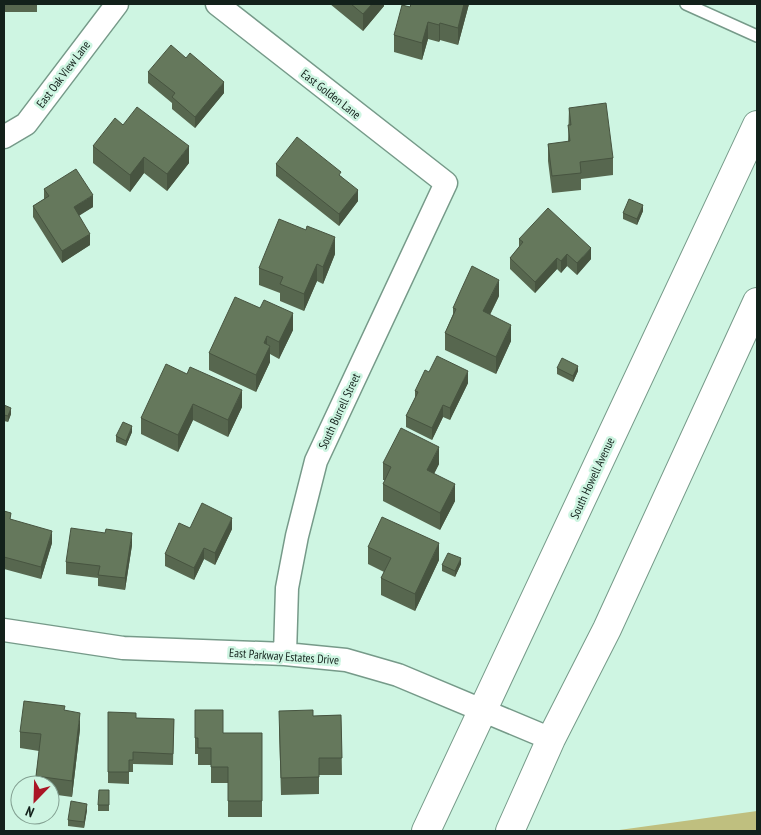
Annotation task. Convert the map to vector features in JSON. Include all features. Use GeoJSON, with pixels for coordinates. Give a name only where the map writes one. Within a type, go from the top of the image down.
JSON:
{"type":"FeatureCollection","features":[{"type":"Feature","properties":{"kind":"main road","name":"South Howell Avenue"},"geometry":{"type":"LineString","coordinates":[[426,831],[757,125]]}},
{"type":"Feature","properties":{"kind":"main road"},"geometry":{"type":"LineString","coordinates":[[510,831],[551,739],[607,629],[751,314],[757,285]]}},
{"type":"Feature","properties":{"kind":"street","name":"East Oak View Lane"},"geometry":{"type":"LineString","coordinates":[[4,137],[26,124],[116,4]]}},
{"type":"Feature","properties":{"kind":"street","name":"East Golden Lane"},"geometry":{"type":"LineString","coordinates":[[217,4],[446,183]]}},
{"type":"Feature","properties":{"kind":"street","name":"South Burrell Street"},"geometry":{"type":"LineString","coordinates":[[285,654],[287,588],[297,536],[316,461],[446,183]]}},
{"type":"Feature","properties":{"kind":"street","name":"East Parkway Estates Drive"},"geometry":{"type":"LineString","coordinates":[[4,630],[123,648],[285,654],[346,660],[398,675],[551,739]]}},
{"type":"Feature","properties":{"kind":"lane"},"geometry":{"type":"LineString","coordinates":[[686,4],[757,36]]}},
{"type":"Feature","properties":{"kind":"shaded area"},"geometry":{"type":"Polygon","coordinates":[[[757,811],[757,831],[612,831],[757,811]]]}},
{"type":"Feature","properties":{"kind":"building"},"geometry":{"type":"Polygon","coordinates":[[[351,4],[372,4],[363,14],[351,4]]]}},
{"type":"Feature","properties":{"kind":"building"},"geometry":{"type":"Polygon","coordinates":[[[411,4],[464,4],[458,28],[428,22],[422,43],[394,35],[402,5],[410,7],[411,4]]]}},
{"type":"Feature","properties":{"kind":"building"},"geometry":{"type":"Polygon","coordinates":[[[171,45],[186,58],[190,53],[224,82],[195,117],[172,97],[175,93],[148,72],[171,45]]]}},
{"type":"Feature","properties":{"kind":"building"},"geometry":{"type":"Polygon","coordinates":[[[606,103],[613,158],[580,162],[581,173],[552,176],[548,144],[570,141],[568,125],[571,125],[569,108],[606,103]]]}},
{"type":"Feature","properties":{"kind":"building"},"geometry":{"type":"Polygon","coordinates":[[[137,107],[189,146],[167,174],[144,157],[130,175],[93,146],[115,118],[123,125],[137,107]]]}},
{"type":"Feature","properties":{"kind":"building"},"geometry":{"type":"Polygon","coordinates":[[[297,137],[341,172],[339,175],[358,190],[339,214],[276,164],[297,137]]]}},
{"type":"Feature","properties":{"kind":"building"},"geometry":{"type":"Polygon","coordinates":[[[76,169],[93,195],[74,207],[90,234],[62,251],[33,206],[49,196],[44,189],[76,169]]]}},
{"type":"Feature","properties":{"kind":"building"},"geometry":{"type":"Polygon","coordinates":[[[629,199],[643,205],[637,219],[623,213],[629,199]]]}},
{"type":"Feature","properties":{"kind":"building"},"geometry":{"type":"Polygon","coordinates":[[[548,208],[591,248],[577,263],[567,254],[561,261],[557,258],[535,282],[510,258],[523,242],[519,239],[548,208]]]}},
{"type":"Feature","properties":{"kind":"building"},"geometry":{"type":"Polygon","coordinates":[[[279,219],[306,230],[307,226],[335,237],[323,267],[317,264],[304,294],[280,284],[283,277],[259,268],[279,219]]]}},
{"type":"Feature","properties":{"kind":"building"},"geometry":{"type":"Polygon","coordinates":[[[472,266],[499,280],[483,311],[511,325],[496,357],[445,333],[456,309],[453,308],[472,266]]]}},
{"type":"Feature","properties":{"kind":"building"},"geometry":{"type":"Polygon","coordinates":[[[235,297],[260,308],[264,300],[293,313],[279,342],[267,336],[264,343],[270,346],[256,375],[209,353],[235,297]]]}},
{"type":"Feature","properties":{"kind":"building"},"geometry":{"type":"Polygon","coordinates":[[[437,356],[468,371],[450,408],[443,405],[432,428],[406,416],[418,392],[415,391],[425,370],[429,372],[437,356]]]}},
{"type":"Feature","properties":{"kind":"building"},"geometry":{"type":"Polygon","coordinates":[[[562,358],[578,366],[573,376],[557,368],[562,358]]]}},
{"type":"Feature","properties":{"kind":"building"},"geometry":{"type":"Polygon","coordinates":[[[166,364],[187,374],[190,367],[242,390],[228,420],[193,404],[178,435],[141,418],[166,364]]]}},
{"type":"Feature","properties":{"kind":"building"},"geometry":{"type":"Polygon","coordinates":[[[4,405],[11,408],[8,416],[4,415],[4,405]]]}},
{"type":"Feature","properties":{"kind":"building"},"geometry":{"type":"Polygon","coordinates":[[[123,422],[132,426],[126,441],[116,436],[123,422]]]}},
{"type":"Feature","properties":{"kind":"building"},"geometry":{"type":"Polygon","coordinates":[[[401,428],[439,447],[427,470],[455,484],[440,513],[383,484],[391,467],[383,463],[401,428]]]}},
{"type":"Feature","properties":{"kind":"building"},"geometry":{"type":"Polygon","coordinates":[[[202,503],[232,518],[215,553],[204,548],[194,568],[165,554],[179,523],[190,528],[202,503]]]}},
{"type":"Feature","properties":{"kind":"building"},"geometry":{"type":"Polygon","coordinates":[[[4,511],[11,513],[10,519],[52,531],[41,567],[4,557],[4,511]]]}},
{"type":"Feature","properties":{"kind":"building"},"geometry":{"type":"Polygon","coordinates":[[[382,517],[439,543],[415,594],[381,578],[391,558],[368,547],[382,517]]]}},
{"type":"Feature","properties":{"kind":"building"},"geometry":{"type":"Polygon","coordinates":[[[71,528],[105,533],[106,529],[132,533],[125,578],[98,575],[100,566],[66,562],[71,528]]]}},
{"type":"Feature","properties":{"kind":"building"},"geometry":{"type":"Polygon","coordinates":[[[448,553],[461,558],[455,571],[442,565],[448,553]]]}},
{"type":"Feature","properties":{"kind":"building"},"geometry":{"type":"Polygon","coordinates":[[[24,701],[65,706],[64,710],[80,713],[72,781],[60,779],[60,775],[36,775],[41,734],[20,732],[24,701]]]}},
{"type":"Feature","properties":{"kind":"building"},"geometry":{"type":"Polygon","coordinates":[[[195,710],[223,710],[223,733],[262,733],[262,801],[228,801],[228,767],[211,767],[211,748],[198,748],[198,738],[195,738],[195,710]]]}},
{"type":"Feature","properties":{"kind":"building"},"geometry":{"type":"Polygon","coordinates":[[[313,710],[313,716],[341,715],[342,758],[319,758],[319,777],[281,778],[279,711],[313,710]]]}},
{"type":"Feature","properties":{"kind":"building"},"geometry":{"type":"Polygon","coordinates":[[[108,712],[136,713],[136,718],[174,719],[173,754],[133,752],[133,760],[129,760],[129,772],[108,772],[108,712]]]}},
{"type":"Feature","properties":{"kind":"building"},"geometry":{"type":"Polygon","coordinates":[[[99,790],[109,790],[109,805],[98,805],[99,790]]]}},
{"type":"Feature","properties":{"kind":"building"},"geometry":{"type":"Polygon","coordinates":[[[71,801],[87,804],[84,822],[68,820],[71,801]]]}}]}
